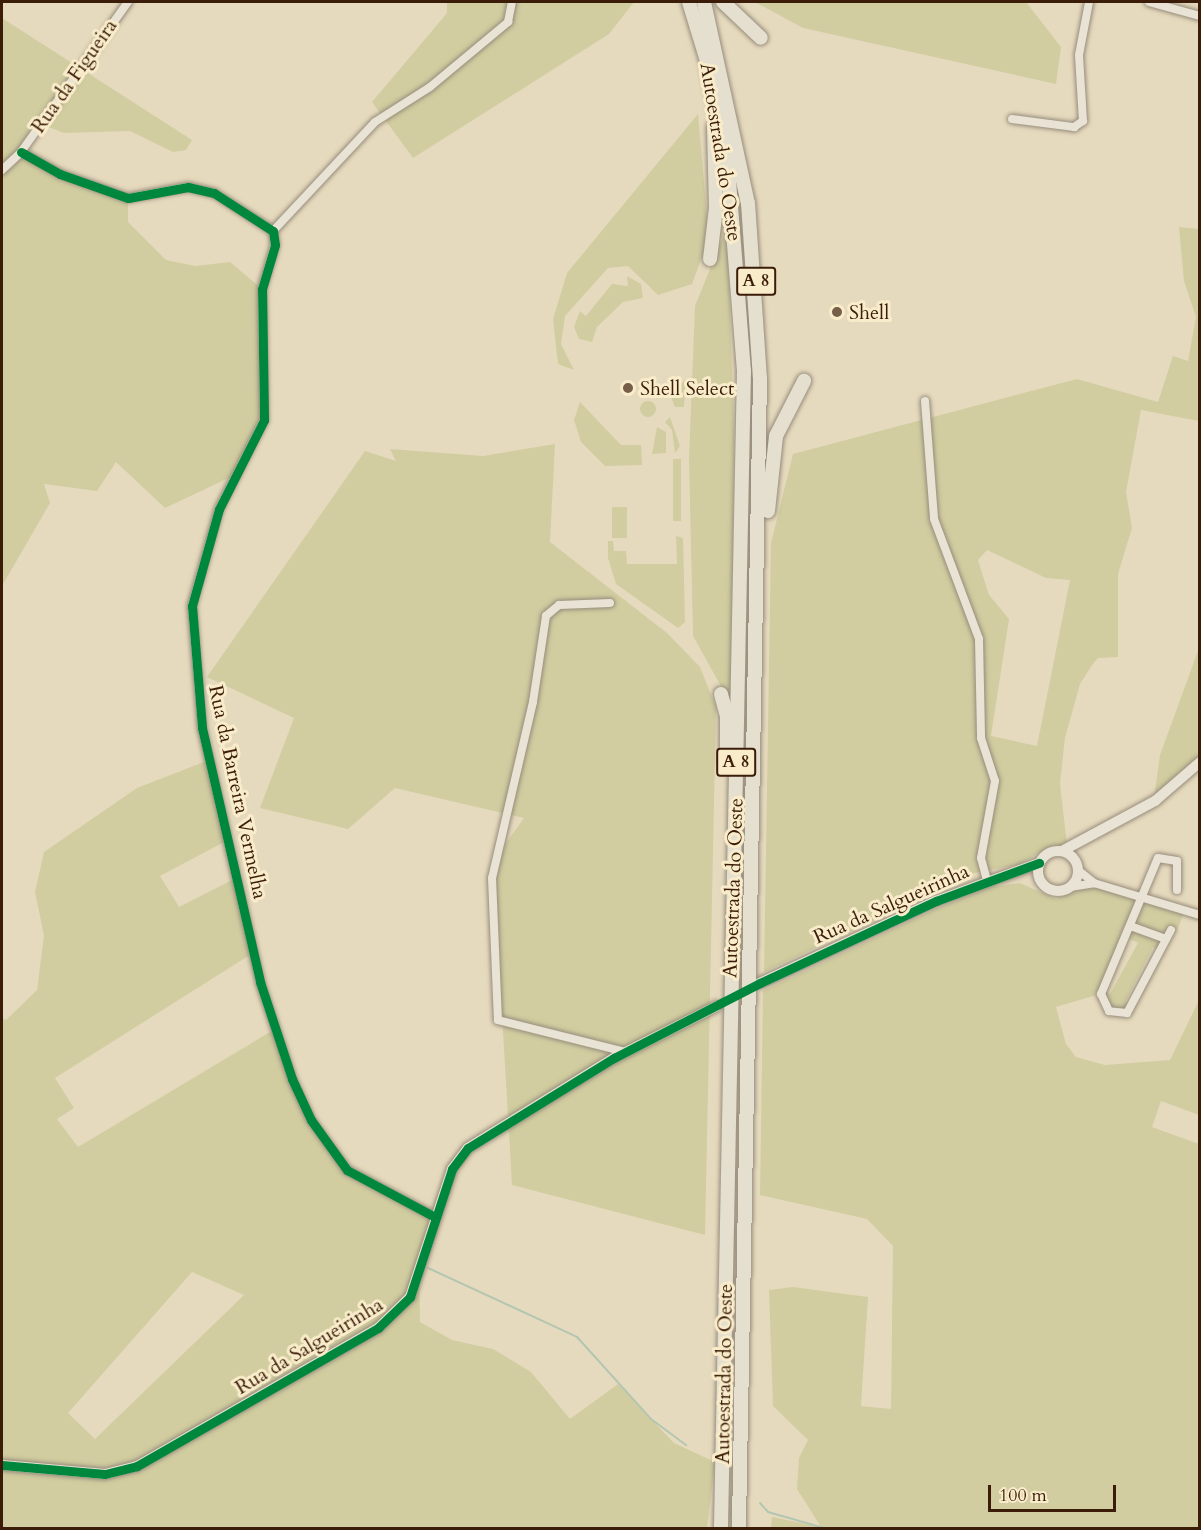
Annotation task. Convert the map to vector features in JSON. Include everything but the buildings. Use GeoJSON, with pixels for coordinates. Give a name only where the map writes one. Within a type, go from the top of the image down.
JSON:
{"type":"FeatureCollection","features":[{"type":"Feature","properties":{"kind":"highway","name":"Autoestrada do Oeste"},"geometry":{"type":"LineString","coordinates":[[689,2],[712,86],[740,271],[744,370],[721,1528]]}},
{"type":"Feature","properties":{"kind":"highway","name":"Autoestrada do Oeste"},"geometry":{"type":"LineString","coordinates":[[704,2],[736,130],[752,236],[760,390],[738,1528]]}},
{"type":"Feature","properties":{"kind":"highway"},"geometry":{"type":"LineString","coordinates":[[723,2],[761,38]]}},
{"type":"Feature","properties":{"kind":"highway"},"geometry":{"type":"LineString","coordinates":[[710,259],[716,208],[712,86]]}},
{"type":"Feature","properties":{"kind":"highway"},"geometry":{"type":"LineString","coordinates":[[758,566],[776,436],[804,381]]}},
{"type":"Feature","properties":{"kind":"highway"},"geometry":{"type":"LineString","coordinates":[[721,694],[727,717],[727,843],[734,894]]}},
{"type":"Feature","properties":{"kind":"street","name":"Rua da Figueira"},"geometry":{"type":"LineString","coordinates":[[2,170],[21,152],[128,2]]}},
{"type":"Feature","properties":{"kind":"street"},"geometry":{"type":"LineString","coordinates":[[21,152],[60,174],[128,198],[188,188],[214,193],[273,231],[375,122],[430,87],[508,22],[512,2]]}},
{"type":"Feature","properties":{"kind":"street"},"geometry":{"type":"LineString","coordinates":[[1012,119],[1074,127],[1083,121],[1080,55],[1089,2]]}},
{"type":"Feature","properties":{"kind":"street"},"geometry":{"type":"LineString","coordinates":[[1149,2],[1200,16]]}},
{"type":"Feature","properties":{"kind":"street","name":"Rua da Barreira Vermelha"},"geometry":{"type":"LineString","coordinates":[[273,231],[275,245],[262,289],[264,420],[219,509],[192,606],[202,728],[260,982],[296,1088],[347,1170],[435,1217]]}},
{"type":"Feature","properties":{"kind":"street"},"geometry":{"type":"LineString","coordinates":[[925,401],[934,519],[979,639],[981,738],[995,781],[981,858],[987,881]]}},
{"type":"Feature","properties":{"kind":"street"},"geometry":{"type":"LineString","coordinates":[[610,603],[559,605],[546,616],[532,702],[492,878],[498,1020],[625,1053]]}},
{"type":"Feature","properties":{"kind":"street"},"geometry":{"type":"LineString","coordinates":[[1094,882],[1053,891],[1039,880],[1039,863],[1048,853],[1062,851],[1080,843],[1155,801],[1200,762]]}},
{"type":"Feature","properties":{"kind":"street"},"geometry":{"type":"LineString","coordinates":[[1070,887],[1077,866],[1080,843]]}},
{"type":"Feature","properties":{"kind":"street"},"geometry":{"type":"LineString","coordinates":[[1062,851],[1094,882],[1200,915]]}},
{"type":"Feature","properties":{"kind":"street"},"geometry":{"type":"LineString","coordinates":[[1171,930],[1137,1000],[1119,1015],[1109,1011],[1101,994],[1133,927],[1158,858],[1177,861],[1177,890]]}},
{"type":"Feature","properties":{"kind":"street","name":"Rua da Salgueirinha"},"geometry":{"type":"LineString","coordinates":[[760,984],[987,881],[1015,875],[1039,863]]}},
{"type":"Feature","properties":{"kind":"street","name":"Rua da Salgueirinha"},"geometry":{"type":"LineString","coordinates":[[1015,875],[1039,880]]}},
{"type":"Feature","properties":{"kind":"street"},"geometry":{"type":"LineString","coordinates":[[1133,927],[1166,939]]}},
{"type":"Feature","properties":{"kind":"street","name":"Rua da Salgueirinha"},"geometry":{"type":"LineString","coordinates":[[2,1465],[105,1474],[137,1466],[189,1438],[397,1315],[410,1297],[452,1169],[468,1148],[625,1053],[717,1006]]}},
{"type":"Feature","properties":{"kind":"shaded area"},"geometry":{"type":"Polygon","coordinates":[[[447,2],[634,2],[609,34],[413,158],[372,102],[447,13],[447,2]]]}},
{"type":"Feature","properties":{"kind":"shaded area"},"geometry":{"type":"Polygon","coordinates":[[[755,2],[1026,2],[1061,47],[1056,84],[803,28],[755,2]]]}},
{"type":"Feature","properties":{"kind":"shaded area"},"geometry":{"type":"Polygon","coordinates":[[[2,18],[192,140],[186,150],[173,152],[130,131],[64,133],[41,124],[21,152],[60,174],[128,198],[128,222],[166,260],[195,266],[230,262],[262,289],[264,420],[235,475],[165,508],[116,462],[97,491],[44,484],[50,503],[2,586],[2,18]]]}},
{"type":"Feature","properties":{"kind":"shaded area"},"geometry":{"type":"Polygon","coordinates":[[[698,114],[709,238],[692,284],[658,295],[628,266],[608,268],[565,316],[561,344],[574,370],[558,364],[553,319],[567,273],[698,114]]]}},
{"type":"Feature","properties":{"kind":"shaded area"},"geometry":{"type":"Polygon","coordinates":[[[727,227],[734,431],[732,706],[693,636],[689,458],[695,306],[727,227]]]}},
{"type":"Feature","properties":{"kind":"shaded area"},"geometry":{"type":"Polygon","coordinates":[[[1179,227],[1199,229],[1199,421],[1141,410],[1126,492],[1132,528],[1118,574],[1118,657],[1098,658],[1092,665],[1080,684],[1065,738],[1060,784],[1067,845],[1045,849],[1018,865],[974,873],[764,972],[771,543],[793,454],[1077,379],[1158,402],[1173,356],[1188,361],[1196,317],[1184,281],[1179,227]],[[987,550],[978,560],[989,595],[1009,619],[991,736],[1037,746],[1070,580],[1046,578],[987,550]]]}},
{"type":"Feature","properties":{"kind":"shaded area"},"geometry":{"type":"Polygon","coordinates":[[[627,276],[641,284],[643,298],[623,302],[597,327],[592,342],[579,339],[574,327],[580,311],[586,316],[612,284],[628,286],[627,276]]]}},
{"type":"Feature","properties":{"kind":"shaded area"},"geometry":{"type":"Polygon","coordinates":[[[686,379],[684,407],[675,407],[670,395],[686,379]]]}},
{"type":"Feature","properties":{"kind":"shaded area"},"geometry":{"type":"Polygon","coordinates":[[[648,401],[654,403],[656,409],[654,415],[648,417],[642,415],[640,409],[642,403],[648,401]]]}},
{"type":"Feature","properties":{"kind":"shaded area"},"geometry":{"type":"Polygon","coordinates":[[[580,402],[621,445],[641,445],[642,465],[605,466],[581,442],[574,420],[580,402]]]}},
{"type":"Feature","properties":{"kind":"shaded area"},"geometry":{"type":"Polygon","coordinates":[[[670,417],[680,446],[675,453],[672,430],[665,422],[670,417]]]}},
{"type":"Feature","properties":{"kind":"shaded area"},"geometry":{"type":"Polygon","coordinates":[[[657,427],[666,432],[666,453],[652,454],[657,427]]]}},
{"type":"Feature","properties":{"kind":"shaded area"},"geometry":{"type":"Polygon","coordinates":[[[555,444],[550,542],[667,633],[700,667],[716,707],[705,1235],[512,1185],[493,861],[524,818],[395,788],[348,829],[260,808],[294,718],[207,677],[365,451],[396,461],[390,449],[483,456],[555,444]]]}},
{"type":"Feature","properties":{"kind":"shaded area"},"geometry":{"type":"Polygon","coordinates":[[[673,459],[681,459],[681,521],[673,521],[673,459]]]}},
{"type":"Feature","properties":{"kind":"shaded area"},"geometry":{"type":"Polygon","coordinates":[[[612,507],[627,507],[627,538],[612,538],[612,507]]]}},
{"type":"Feature","properties":{"kind":"shaded area"},"geometry":{"type":"Polygon","coordinates":[[[676,536],[683,538],[685,622],[678,628],[616,584],[608,558],[608,541],[613,541],[614,551],[626,551],[627,564],[677,564],[676,536]]]}},
{"type":"Feature","properties":{"kind":"shaded area"},"geometry":{"type":"Polygon","coordinates":[[[1199,648],[1199,757],[1154,799],[1160,755],[1199,648]]]}},
{"type":"Feature","properties":{"kind":"shaded area"},"geometry":{"type":"Polygon","coordinates":[[[209,760],[228,840],[160,876],[179,907],[236,878],[253,953],[55,1078],[74,1108],[57,1119],[78,1147],[275,1029],[311,1119],[347,1170],[435,1217],[419,1270],[420,1322],[452,1340],[493,1349],[531,1372],[570,1419],[618,1384],[674,1443],[715,1462],[707,1528],[2,1528],[2,1018],[6,1020],[37,990],[44,936],[35,892],[44,852],[137,788],[209,760]],[[192,1272],[68,1413],[95,1439],[244,1295],[192,1272]]]}},
{"type":"Feature","properties":{"kind":"shaded area"},"geometry":{"type":"Polygon","coordinates":[[[1020,883],[1056,899],[1094,883],[1185,910],[1176,933],[1171,930],[1161,951],[1153,947],[1125,1002],[1133,1006],[1127,1013],[1109,1011],[1100,994],[1056,1007],[1066,1044],[1076,1057],[1105,1065],[1170,1060],[1199,1000],[1199,1115],[1161,1101],[1152,1127],[1199,1144],[1199,1528],[771,1528],[772,1517],[821,1527],[797,1489],[799,1458],[808,1440],[773,1406],[769,1290],[793,1287],[868,1297],[861,1406],[891,1409],[893,1246],[867,1219],[760,1195],[763,991],[934,910],[990,887],[1020,883]],[[1128,938],[1103,990],[1110,994],[1138,943],[1128,938]]]}},
{"type":"Feature","properties":{"kind":"waterway"},"geometry":{"type":"LineString","coordinates":[[428,1268],[577,1337],[651,1419],[686,1445]]}},
{"type":"Feature","properties":{"kind":"waterway"},"geometry":{"type":"LineString","coordinates":[[760,1503],[768,1512],[824,1528]]}},
{"type":"Feature","properties":{"kind":"tunnel"},"geometry":{"type":"LineString","coordinates":[[717,1006],[754,987]]}},
{"type":"Feature","properties":{"kind":"cycle path"},"geometry":{"type":"LineString","coordinates":[[21,152],[60,174],[128,198],[188,187],[214,193],[273,231],[275,245],[262,289],[264,420],[219,509],[192,606],[202,728],[260,982],[292,1079],[311,1120],[347,1170],[435,1217]]}},
{"type":"Feature","properties":{"kind":"cycle path"},"geometry":{"type":"LineString","coordinates":[[2,1465],[105,1474],[137,1466],[378,1328],[410,1297],[452,1169],[468,1148],[614,1058],[760,983],[936,901],[1039,863]]}},
{"type":"Feature","properties":{"kind":"place","name":"Shell"},"geometry":{"type":"Point","coordinates":[837,312]}},
{"type":"Feature","properties":{"kind":"place","name":"Shell Select"},"geometry":{"type":"Point","coordinates":[628,388]}}]}
